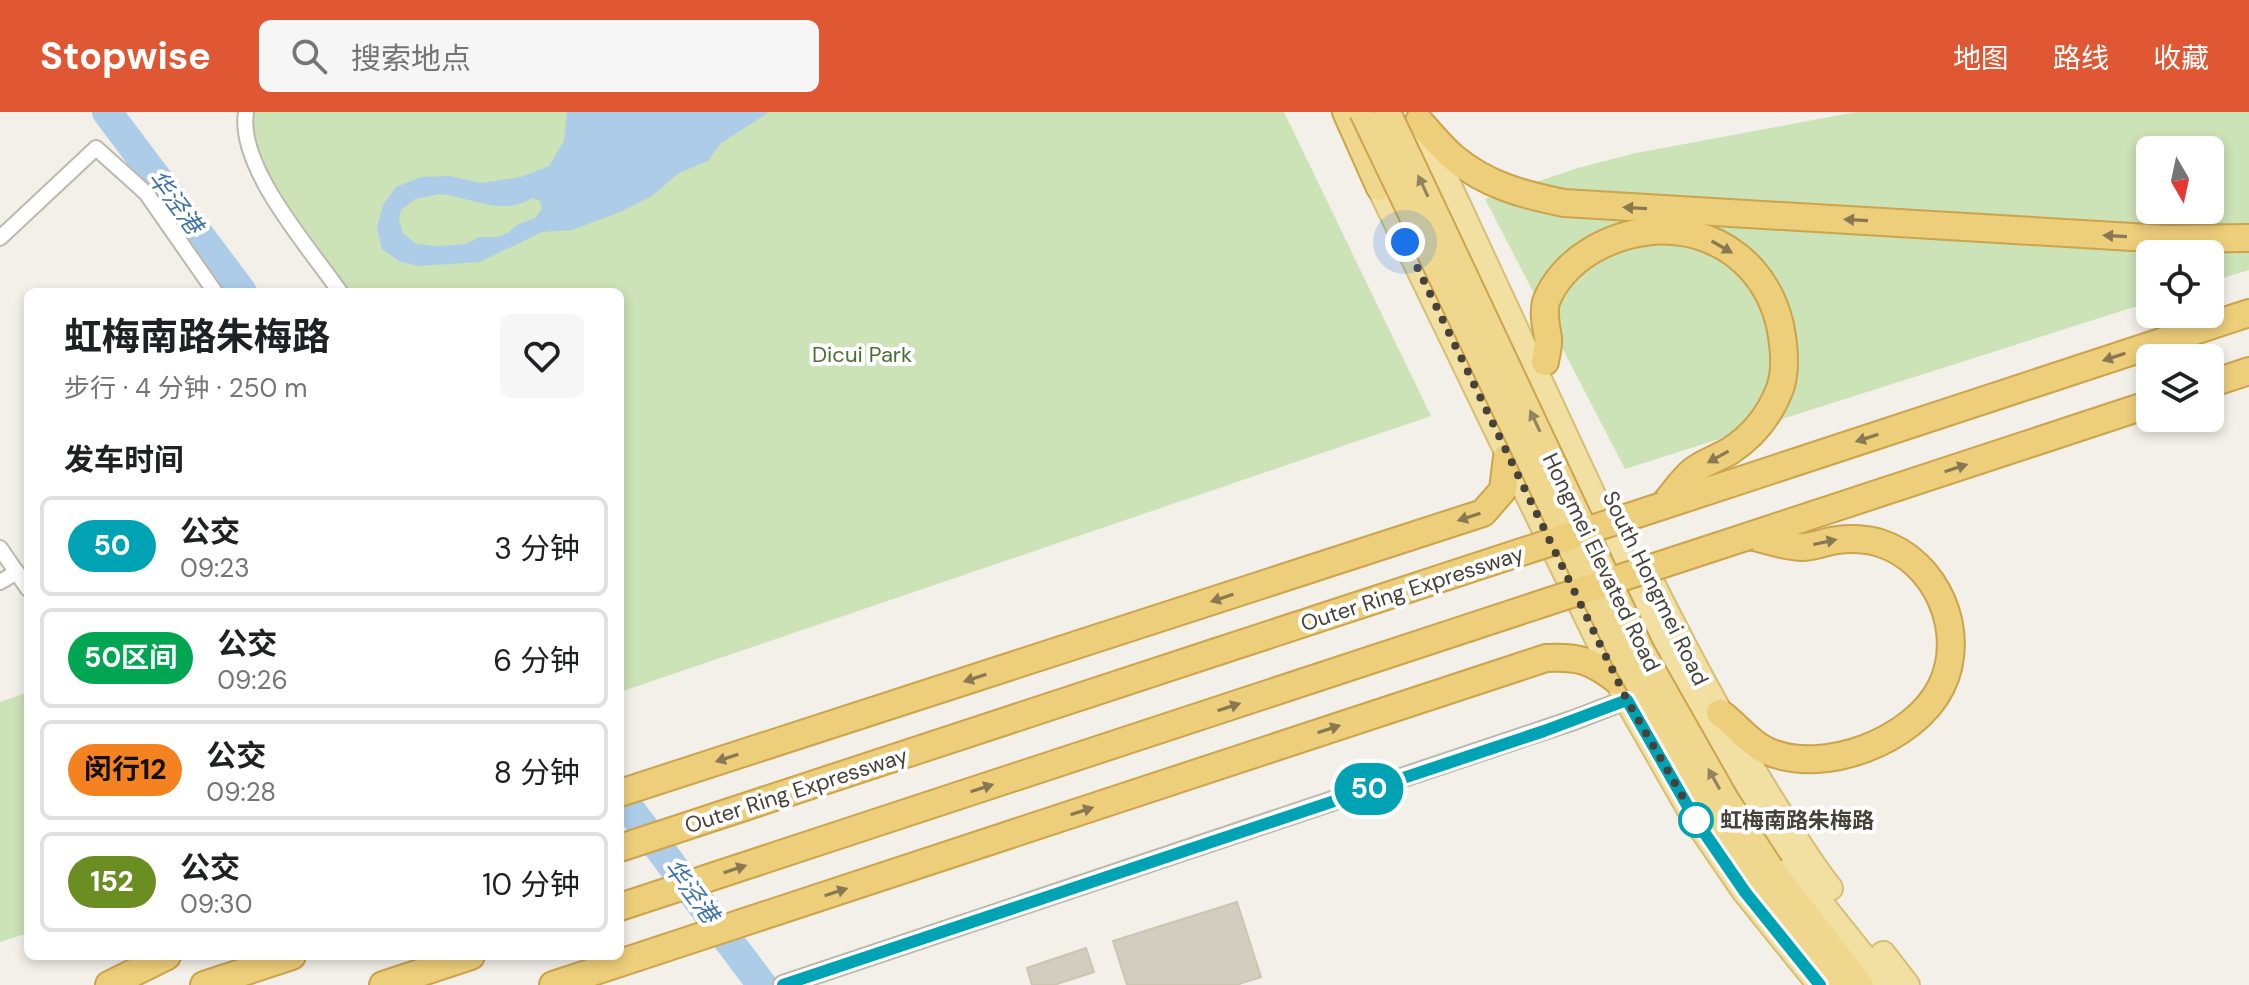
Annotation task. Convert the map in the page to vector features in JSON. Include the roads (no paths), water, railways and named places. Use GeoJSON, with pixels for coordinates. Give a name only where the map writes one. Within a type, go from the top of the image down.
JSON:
{"type":"FeatureCollection","features":[{"type":"Feature","properties":{"kind":"highway"},"geometry":{"type":"LineString","coordinates":[[1344,112],[1379,188]]}},
{"type":"Feature","properties":{"kind":"highway","name":"Hongmei Elevated Road"},"geometry":{"type":"LineString","coordinates":[[1362,112],[1625,661],[1730,842],[1839,985]]}},
{"type":"Feature","properties":{"kind":"highway","name":"Hongmei Elevated Road"},"geometry":{"type":"LineString","coordinates":[[1388,112],[1642,651],[1748,835],[1861,985]]}},
{"type":"Feature","properties":{"kind":"highway"},"geometry":{"type":"LineString","coordinates":[[1416,117],[1454,158],[1484,179],[1519,194],[1564,203],[2166,239],[2249,238]]}},
{"type":"Feature","properties":{"kind":"highway"},"geometry":{"type":"LineString","coordinates":[[1545,362],[1548,341],[1544,324],[1546,302],[1557,282],[1577,259],[1611,239],[1647,229],[1692,233],[1727,248],[1758,276],[1776,310],[1785,347],[1781,388],[1762,423],[1732,450],[1694,470],[1662,506]]}},
{"type":"Feature","properties":{"kind":"highway","name":"Outer Ring Expressway"},"geometry":{"type":"LineString","coordinates":[[624,847],[2249,313]]}},
{"type":"Feature","properties":{"kind":"highway"},"geometry":{"type":"LineString","coordinates":[[624,906],[2136,409]]}},
{"type":"Feature","properties":{"kind":"highway"},"geometry":{"type":"LineString","coordinates":[[624,792],[1483,513],[1503,490],[1507,457]]}},
{"type":"Feature","properties":{"kind":"highway"},"geometry":{"type":"LineString","coordinates":[[1720,713],[1745,736],[1768,751],[1796,758],[1837,757],[1876,746],[1915,720],[1941,687],[1952,652],[1947,616],[1935,586],[1913,560],[1879,542],[1841,539],[1803,547],[1749,536]]}},
{"type":"Feature","properties":{"kind":"highway"},"geometry":{"type":"LineString","coordinates":[[553,985],[1546,658],[1572,657],[1597,665],[1622,691]]}},
{"type":"Feature","properties":{"kind":"highway"},"geometry":{"type":"LineString","coordinates":[[109,985],[159,960]]}},
{"type":"Feature","properties":{"kind":"highway"},"geometry":{"type":"LineString","coordinates":[[204,985],[280,960]]}},
{"type":"Feature","properties":{"kind":"highway"},"geometry":{"type":"LineString","coordinates":[[383,985],[459,960]]}},
{"type":"Feature","properties":{"kind":"main road","name":"South Hongmei Road"},"geometry":{"type":"LineString","coordinates":[[1416,117],[1679,680],[1754,809],[1810,890],[1886,985]]}},
{"type":"Feature","properties":{"kind":"main road","name":"South Hongmei Road"},"geometry":{"type":"LineString","coordinates":[[1442,171],[1456,185],[1471,210],[1692,664],[1821,876],[1907,985]]}},
{"type":"Feature","properties":{"kind":"main road"},"geometry":{"type":"LineString","coordinates":[[1379,188],[1622,691],[1704,831],[1745,892],[1820,985]]}},
{"type":"Feature","properties":{"kind":"street"},"geometry":{"type":"LineString","coordinates":[[246,112],[246,140],[260,178],[337,288]]}},
{"type":"Feature","properties":{"kind":"street"},"geometry":{"type":"LineString","coordinates":[[0,238],[96,148],[146,193],[212,288]]}},
{"type":"Feature","properties":{"kind":"street"},"geometry":{"type":"LineString","coordinates":[[0,548],[24,583]]}},
{"type":"Feature","properties":{"kind":"street"},"geometry":{"type":"LineString","coordinates":[[0,582],[17,572]]}},
{"type":"Feature","properties":{"kind":"street"},"geometry":{"type":"LineString","coordinates":[[790,982],[1544,731],[1622,691],[1679,680]]}},
{"type":"Feature","properties":{"kind":"water"},"geometry":{"type":"Polygon","coordinates":[[[567,112],[769,112],[720,144],[708,161],[679,173],[652,196],[572,230],[542,232],[480,262],[418,266],[399,261],[382,249],[377,228],[383,205],[396,187],[421,177],[449,176],[481,183],[521,177],[549,166],[564,141],[567,112]],[[440,194],[415,199],[401,210],[399,220],[403,233],[416,244],[466,244],[479,237],[508,233],[517,225],[535,218],[542,208],[540,201],[532,198],[510,206],[498,206],[440,194]]]}},
{"type":"Feature","properties":{"kind":"waterway","name":"华泾港"},"geometry":{"type":"LineString","coordinates":[[107,112],[239,288]]}},
{"type":"Feature","properties":{"kind":"waterway","name":"华泾港"},"geometry":{"type":"LineString","coordinates":[[624,801],[762,985]]}},
{"type":"Feature","properties":{"kind":"place","name":"虹梅南路朱梅路"},"geometry":{"type":"Point","coordinates":[1696,820]}},
{"type":"Feature","properties":{"kind":"park label","name":"Dicui Park"},"geometry":{"type":"Point","coordinates":[862,354]}}]}
